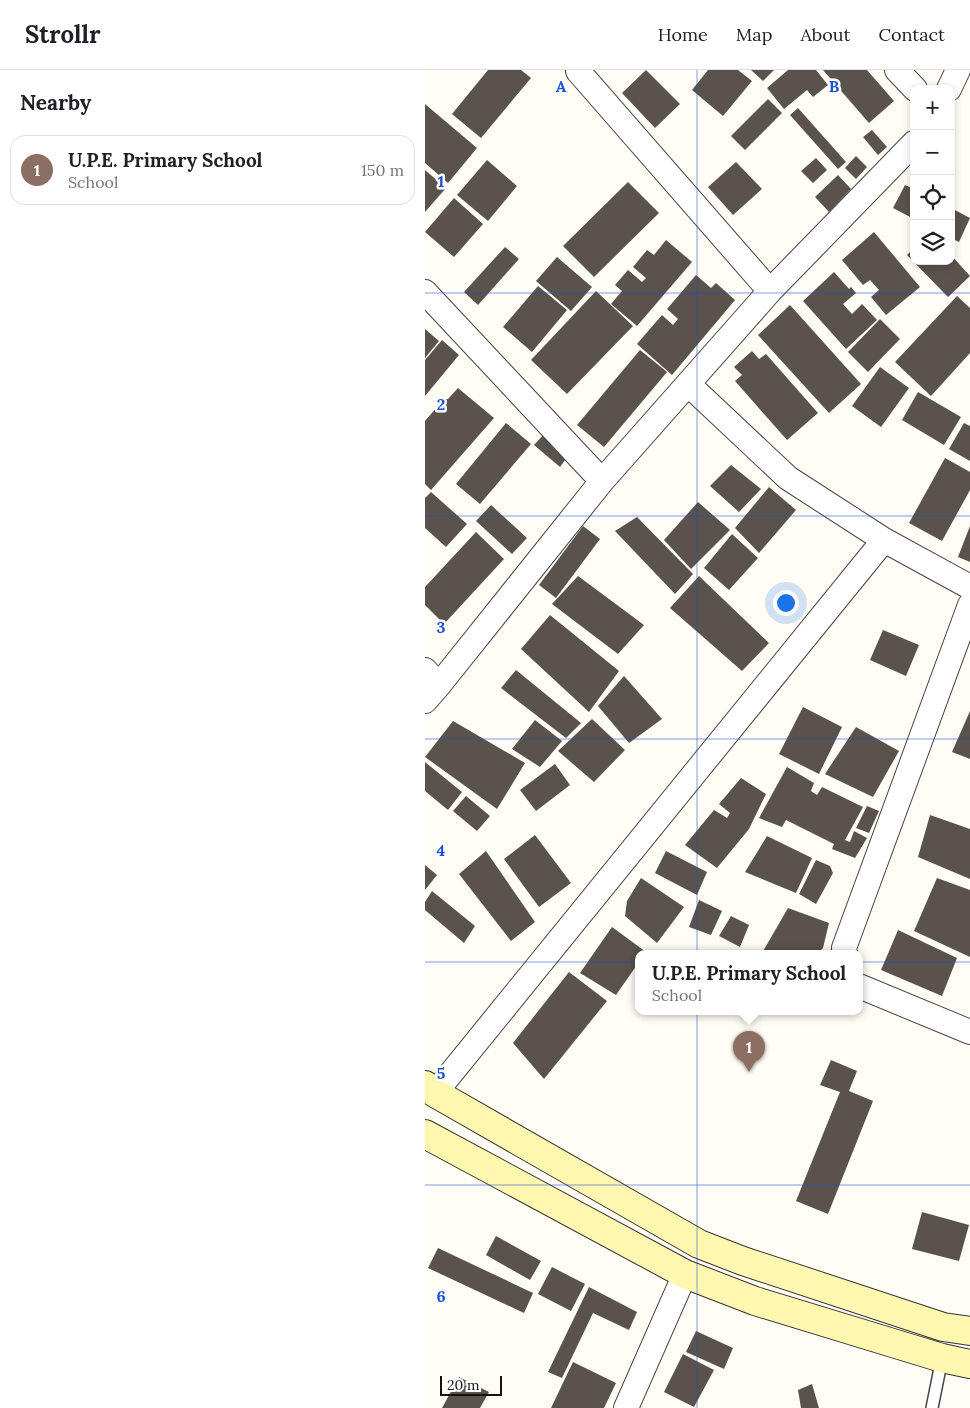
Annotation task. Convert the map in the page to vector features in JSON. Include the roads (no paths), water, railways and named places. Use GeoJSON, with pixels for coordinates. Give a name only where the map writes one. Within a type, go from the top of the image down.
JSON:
{"type":"FeatureCollection","features":[{"type":"Feature","properties":{"kind":"street"},"geometry":{"type":"LineString","coordinates":[[897,70],[911,85]]}},
{"type":"Feature","properties":{"kind":"street"},"geometry":{"type":"LineString","coordinates":[[951,85],[958,70]]}},
{"type":"Feature","properties":{"kind":"street"},"geometry":{"type":"LineString","coordinates":[[578,71],[770,291]]}},
{"type":"Feature","properties":{"kind":"street"},"geometry":{"type":"LineString","coordinates":[[430,685],[602,481],[770,291],[910,147]]}},
{"type":"Feature","properties":{"kind":"street"},"geometry":{"type":"LineString","coordinates":[[425,292],[602,481]]}},
{"type":"Feature","properties":{"kind":"street"},"geometry":{"type":"LineString","coordinates":[[688,384],[788,478],[884,540],[970,587]]}},
{"type":"Feature","properties":{"kind":"street"},"geometry":{"type":"LineString","coordinates":[[884,540],[430,1089],[699,1244],[743,1261],[943,1327],[970,1331]]}},
{"type":"Feature","properties":{"kind":"street"},"geometry":{"type":"LineString","coordinates":[[844,950],[970,605]]}},
{"type":"Feature","properties":{"kind":"street"},"geometry":{"type":"LineString","coordinates":[[863,988],[970,1032]]}},
{"type":"Feature","properties":{"kind":"street"},"geometry":{"type":"LineString","coordinates":[[425,1134],[685,1274],[755,1301],[942,1358],[970,1364]]}},
{"type":"Feature","properties":{"kind":"street"},"geometry":{"type":"LineString","coordinates":[[626,1408],[685,1274]]}},
{"type":"Feature","properties":{"kind":"lane"},"geometry":{"type":"LineString","coordinates":[[932,1408],[942,1358]]}},
{"type":"Feature","properties":{"kind":"place","name":"U.P.E. Primary School"},"geometry":{"type":"Point","coordinates":[749,1072]}}]}
